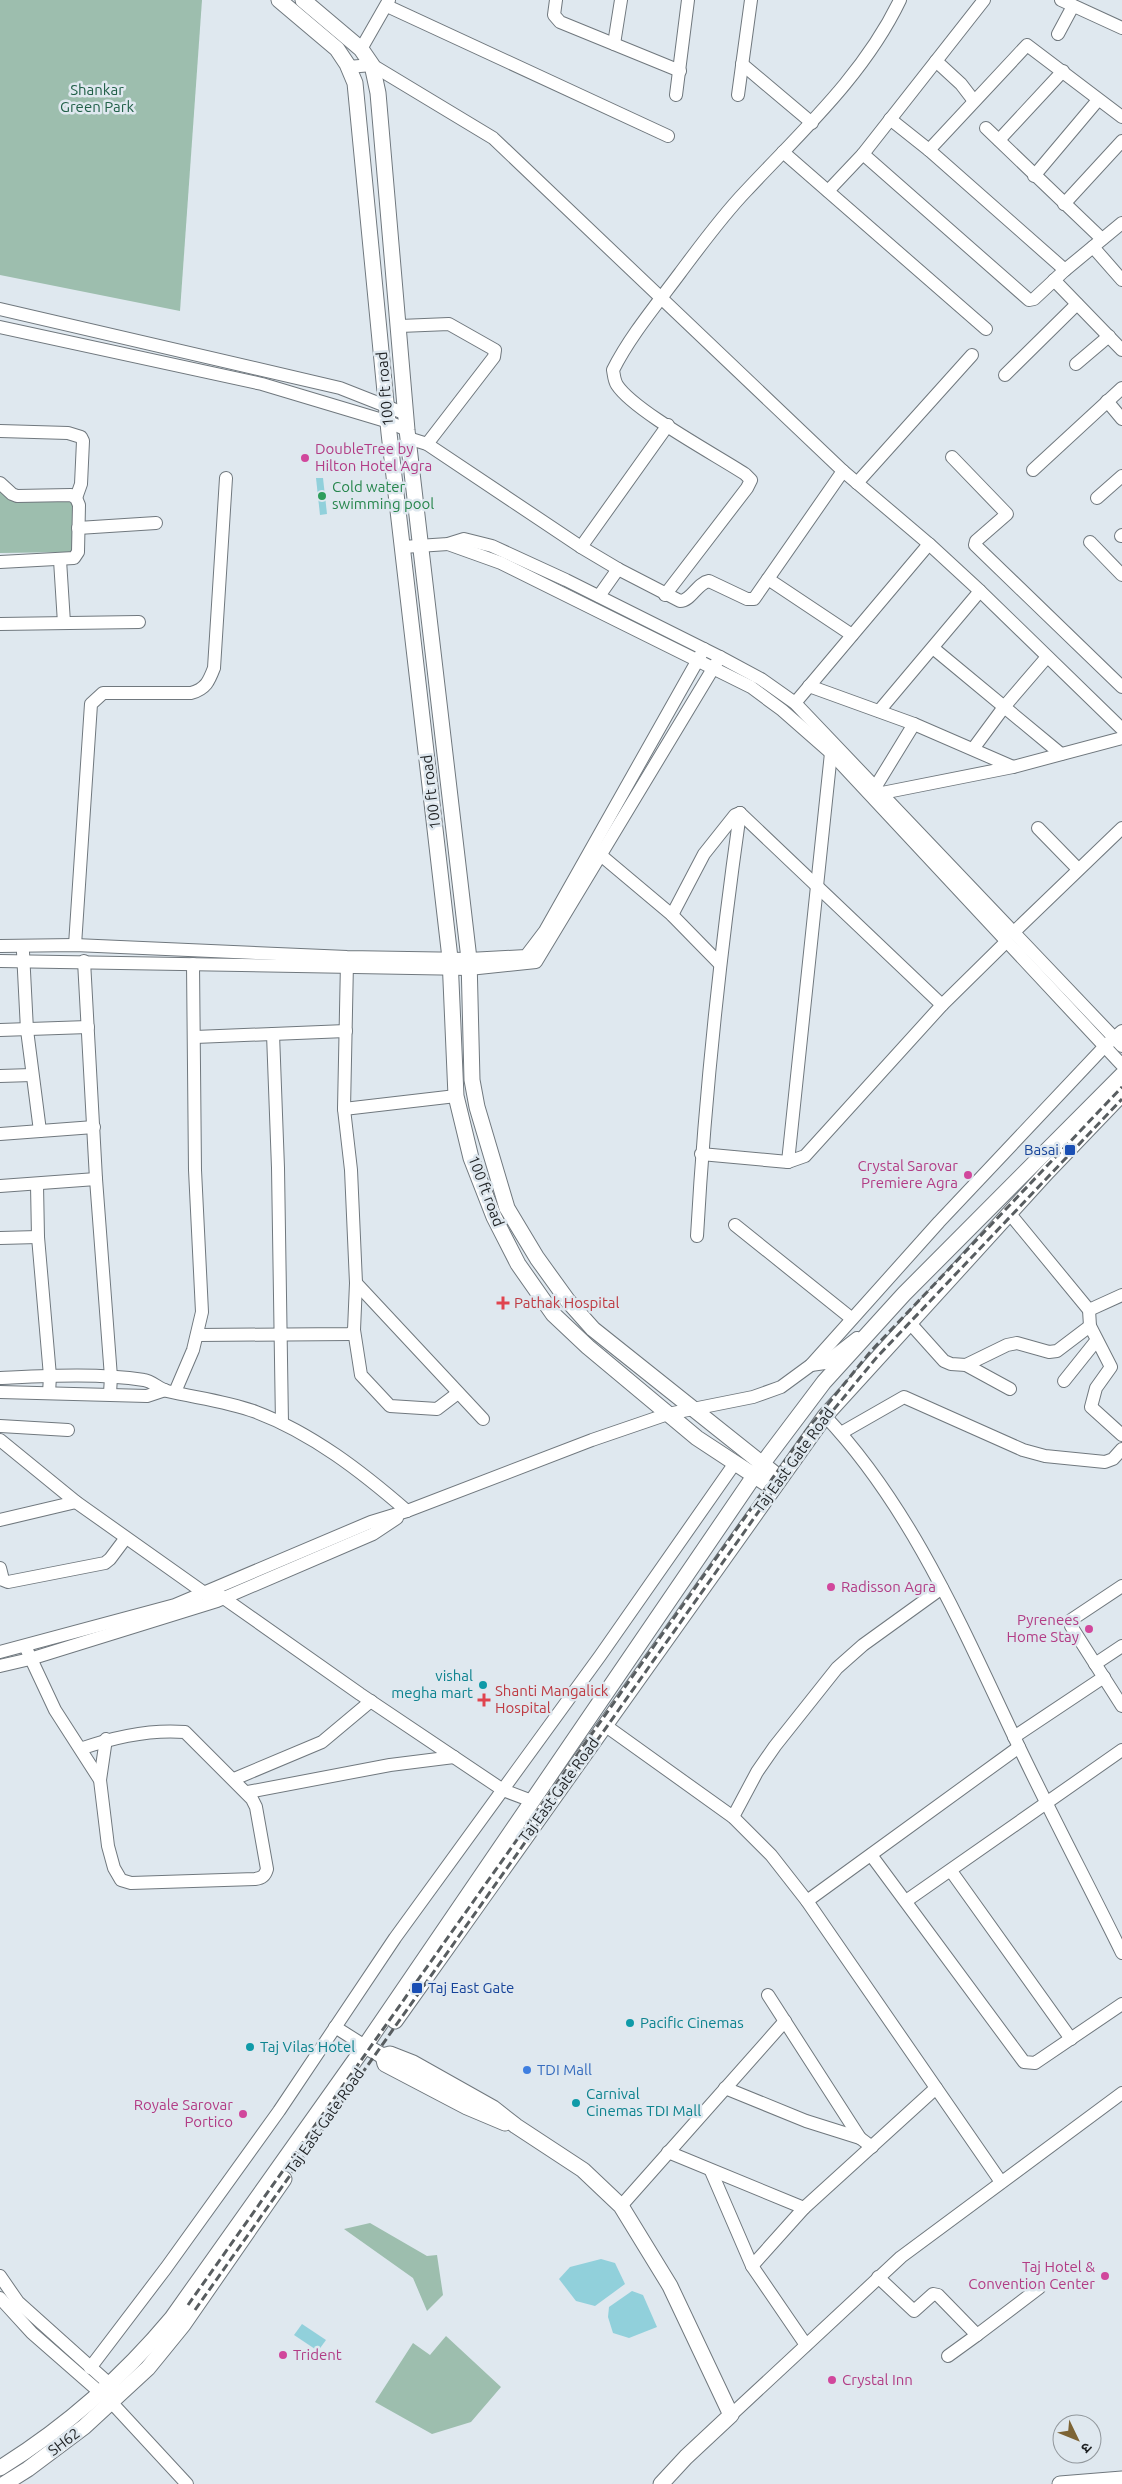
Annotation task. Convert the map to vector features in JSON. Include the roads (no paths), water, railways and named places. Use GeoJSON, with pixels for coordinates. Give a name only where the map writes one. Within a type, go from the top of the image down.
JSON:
{"type":"FeatureCollection","features":[{"type":"Feature","properties":{"kind":"main road","name":"100 ft road"},"geometry":{"type":"LineString","coordinates":[[279,0],[337,49],[355,83],[388,406],[388,422],[451,963],[456,1096],[471,1158],[494,1217],[518,1264],[539,1296],[554,1314],[588,1347],[697,1438],[735,1463],[758,1469]]}},
{"type":"Feature","properties":{"kind":"main road","name":"100 ft road"},"geometry":{"type":"LineString","coordinates":[[304,0],[362,49],[372,65],[378,93],[400,326],[407,434],[469,964],[472,1080],[477,1107],[508,1208],[537,1258],[568,1301],[593,1328],[696,1410],[758,1469],[777,1483]]}},
{"type":"Feature","properties":{"kind":"main road","name":"SH62"},"geometry":{"type":"LineString","coordinates":[[4,2484],[28,2469],[111,2394],[172,2318],[374,2051],[532,1800],[758,1469],[824,1382],[904,1294],[1122,1075]]}},
{"type":"Feature","properties":{"kind":"main road","name":"Taj East Gate Road"},"geometry":{"type":"LineString","coordinates":[[374,2051],[825,1416],[909,1322],[1122,1094]]}},
{"type":"Feature","properties":{"kind":"main road"},"geometry":{"type":"LineString","coordinates":[[374,2051],[397,2057],[452,2084],[493,2108],[516,2126],[583,2170],[621,2206],[670,2286],[731,2415],[686,2457],[661,2484]]}},
{"type":"Feature","properties":{"kind":"main road","name":"SH62"},"geometry":{"type":"LineString","coordinates":[[0,2468],[111,2394]]}},
{"type":"Feature","properties":{"kind":"main road"},"geometry":{"type":"LineString","coordinates":[[674,2484],[686,2457]]}},
{"type":"Feature","properties":{"kind":"main road"},"geometry":{"type":"LineString","coordinates":[[1060,2484],[1122,2479]]}},
{"type":"Feature","properties":{"kind":"street"},"geometry":{"type":"LineString","coordinates":[[556,0],[554,14],[560,22],[680,71]]}},
{"type":"Feature","properties":{"kind":"street"},"geometry":{"type":"LineString","coordinates":[[614,44],[621,0]]}},
{"type":"Feature","properties":{"kind":"street"},"geometry":{"type":"LineString","coordinates":[[676,95],[688,0]]}},
{"type":"Feature","properties":{"kind":"street"},"geometry":{"type":"LineString","coordinates":[[738,95],[751,0]]}},
{"type":"Feature","properties":{"kind":"street"},"geometry":{"type":"LineString","coordinates":[[665,595],[747,488],[751,480],[745,474],[668,425],[626,394],[616,384],[614,370],[619,359],[661,298],[716,226],[812,123],[867,56],[888,24],[900,0]]}},
{"type":"Feature","properties":{"kind":"street"},"geometry":{"type":"LineString","coordinates":[[828,191],[862,154],[984,0]]}},
{"type":"Feature","properties":{"kind":"street"},"geometry":{"type":"LineString","coordinates":[[1061,0],[1122,28]]}},
{"type":"Feature","properties":{"kind":"street"},"geometry":{"type":"LineString","coordinates":[[362,49],[388,3],[668,136]]}},
{"type":"Feature","properties":{"kind":"street"},"geometry":{"type":"LineString","coordinates":[[1058,34],[1073,6]]}},
{"type":"Feature","properties":{"kind":"street"},"geometry":{"type":"LineString","coordinates":[[929,150],[1025,45],[1063,71],[1098,100],[1121,114]]}},
{"type":"Feature","properties":{"kind":"street"},"geometry":{"type":"LineString","coordinates":[[936,61],[961,84],[974,101]]}},
{"type":"Feature","properties":{"kind":"street"},"geometry":{"type":"LineString","coordinates":[[742,64],[812,123]]}},
{"type":"Feature","properties":{"kind":"street"},"geometry":{"type":"LineString","coordinates":[[348,67],[372,65],[493,138],[844,471],[929,544],[1122,729]]}},
{"type":"Feature","properties":{"kind":"street"},"geometry":{"type":"LineString","coordinates":[[998,140],[1063,71]]}},
{"type":"Feature","properties":{"kind":"street"},"geometry":{"type":"LineString","coordinates":[[1034,176],[1098,100]]}},
{"type":"Feature","properties":{"kind":"street"},"geometry":{"type":"LineString","coordinates":[[890,119],[929,150],[1065,270]]}},
{"type":"Feature","properties":{"kind":"street"},"geometry":{"type":"LineString","coordinates":[[986,128],[1064,204],[1098,243],[1122,280]]}},
{"type":"Feature","properties":{"kind":"street"},"geometry":{"type":"LineString","coordinates":[[1064,204],[1122,141]]}},
{"type":"Feature","properties":{"kind":"street"},"geometry":{"type":"LineString","coordinates":[[784,152],[986,329]]}},
{"type":"Feature","properties":{"kind":"street"},"geometry":{"type":"LineString","coordinates":[[862,154],[1028,300],[1034,299],[1065,270],[1122,223]]}},
{"type":"Feature","properties":{"kind":"street"},"geometry":{"type":"LineString","coordinates":[[1054,280],[1122,350]]}},
{"type":"Feature","properties":{"kind":"street"},"geometry":{"type":"LineString","coordinates":[[1005,375],[1077,304]]}},
{"type":"Feature","properties":{"kind":"street"},"geometry":{"type":"LineString","coordinates":[[0,309],[321,383],[406,414]]}},
{"type":"Feature","properties":{"kind":"street"},"geometry":{"type":"LineString","coordinates":[[400,326],[449,324],[495,350],[494,357],[427,444]]}},
{"type":"Feature","properties":{"kind":"street"},"geometry":{"type":"LineString","coordinates":[[0,327],[262,384],[388,422],[427,444],[618,569],[665,595],[684,601],[701,583],[710,581],[750,600],[756,596],[844,471]]}},
{"type":"Feature","properties":{"kind":"street"},"geometry":{"type":"LineString","coordinates":[[1076,364],[1109,336]]}},
{"type":"Feature","properties":{"kind":"street"},"geometry":{"type":"LineString","coordinates":[[857,483],[972,355]]}},
{"type":"Feature","properties":{"kind":"street"},"geometry":{"type":"LineString","coordinates":[[1033,470],[1122,388]]}},
{"type":"Feature","properties":{"kind":"street"},"geometry":{"type":"LineString","coordinates":[[1107,402],[1122,419]]}},
{"type":"Feature","properties":{"kind":"street"},"geometry":{"type":"LineString","coordinates":[[582,547],[668,425]]}},
{"type":"Feature","properties":{"kind":"street"},"geometry":{"type":"LineString","coordinates":[[0,431],[68,433],[81,437],[83,441],[81,484],[76,498]]}},
{"type":"Feature","properties":{"kind":"street"},"geometry":{"type":"LineString","coordinates":[[952,457],[1007,514],[976,541],[976,545],[1122,687]]}},
{"type":"Feature","properties":{"kind":"street"},"geometry":{"type":"LineString","coordinates":[[1097,498],[1122,476]]}},
{"type":"Feature","properties":{"kind":"street"},"geometry":{"type":"LineString","coordinates":[[75,945],[91,704],[102,693],[191,693],[202,690],[208,684],[214,668],[226,478]]}},
{"type":"Feature","properties":{"kind":"street"},"geometry":{"type":"LineString","coordinates":[[0,483],[12,494],[18,496],[71,495],[76,498],[79,505],[77,554],[74,558],[0,562]]}},
{"type":"Feature","properties":{"kind":"street"},"geometry":{"type":"LineString","coordinates":[[78,528],[156,523]]}},
{"type":"Feature","properties":{"kind":"street"},"geometry":{"type":"LineString","coordinates":[[403,546],[448,544],[464,539],[482,542],[599,596],[701,655]]}},
{"type":"Feature","properties":{"kind":"street"},"geometry":{"type":"LineString","coordinates":[[1090,542],[1122,575]]}},
{"type":"Feature","properties":{"kind":"street"},"geometry":{"type":"LineString","coordinates":[[448,544],[500,563],[717,663],[761,679],[795,703],[879,790],[1010,937]]}},
{"type":"Feature","properties":{"kind":"street"},"geometry":{"type":"LineString","coordinates":[[795,703],[929,544]]}},
{"type":"Feature","properties":{"kind":"street"},"geometry":{"type":"LineString","coordinates":[[60,560],[64,623]]}},
{"type":"Feature","properties":{"kind":"street"},"geometry":{"type":"LineString","coordinates":[[599,596],[618,569]]}},
{"type":"Feature","properties":{"kind":"street"},"geometry":{"type":"LineString","coordinates":[[768,580],[852,635]]}},
{"type":"Feature","properties":{"kind":"street"},"geometry":{"type":"LineString","coordinates":[[878,711],[980,592]]}},
{"type":"Feature","properties":{"kind":"street"},"geometry":{"type":"LineString","coordinates":[[0,624],[139,622]]}},
{"type":"Feature","properties":{"kind":"street"},"geometry":{"type":"LineString","coordinates":[[933,648],[1061,754]]}},
{"type":"Feature","properties":{"kind":"street"},"geometry":{"type":"LineString","coordinates":[[597,852],[701,655]]}},
{"type":"Feature","properties":{"kind":"street"},"geometry":{"type":"LineString","coordinates":[[973,750],[1004,707],[1048,657]]}},
{"type":"Feature","properties":{"kind":"street"},"geometry":{"type":"LineString","coordinates":[[717,663],[766,698],[831,753],[1010,937],[1115,1040],[1122,1065]]}},
{"type":"Feature","properties":{"kind":"street"},"geometry":{"type":"LineString","coordinates":[[0,961],[193,964],[469,964],[526,956],[531,952],[597,852],[717,663]]}},
{"type":"Feature","properties":{"kind":"street"},"geometry":{"type":"LineString","coordinates":[[810,686],[914,724],[1014,767]]}},
{"type":"Feature","properties":{"kind":"street"},"geometry":{"type":"LineString","coordinates":[[879,790],[914,724]]}},
{"type":"Feature","properties":{"kind":"street"},"geometry":{"type":"LineString","coordinates":[[879,790],[1014,767],[1122,738]]}},
{"type":"Feature","properties":{"kind":"street"},"geometry":{"type":"LineString","coordinates":[[788,1162],[831,753]]}},
{"type":"Feature","properties":{"kind":"street"},"geometry":{"type":"LineString","coordinates":[[672,915],[709,846],[736,815],[740,813]]}},
{"type":"Feature","properties":{"kind":"street"},"geometry":{"type":"LineString","coordinates":[[740,813],[817,884],[942,1005]]}},
{"type":"Feature","properties":{"kind":"street"},"geometry":{"type":"LineString","coordinates":[[697,1236],[701,1154],[719,963],[740,813]]}},
{"type":"Feature","properties":{"kind":"street"},"geometry":{"type":"LineString","coordinates":[[1038,828],[1078,869]]}},
{"type":"Feature","properties":{"kind":"street"},"geometry":{"type":"LineString","coordinates":[[701,1154],[788,1162],[805,1156],[942,1005],[1078,869],[1122,828]]}},
{"type":"Feature","properties":{"kind":"street"},"geometry":{"type":"LineString","coordinates":[[597,852],[672,915],[719,963]]}},
{"type":"Feature","properties":{"kind":"street"},"geometry":{"type":"LineString","coordinates":[[23,945],[27,1030],[40,1131]]}},
{"type":"Feature","properties":{"kind":"street"},"geometry":{"type":"LineString","coordinates":[[0,946],[75,945],[347,963]]}},
{"type":"Feature","properties":{"kind":"street"},"geometry":{"type":"LineString","coordinates":[[84,961],[96,1179],[112,1377],[110,1393]]}},
{"type":"Feature","properties":{"kind":"street"},"geometry":{"type":"LineString","coordinates":[[347,963],[344,1110],[351,1170],[356,1283],[354,1330],[361,1375],[390,1406],[437,1408],[458,1393]]}},
{"type":"Feature","properties":{"kind":"street"},"geometry":{"type":"LineString","coordinates":[[170,1391],[198,1335],[202,1312],[195,1170],[193,964]]}},
{"type":"Feature","properties":{"kind":"street"},"geometry":{"type":"LineString","coordinates":[[0,1030],[88,1027]]}},
{"type":"Feature","properties":{"kind":"street"},"geometry":{"type":"LineString","coordinates":[[195,1037],[346,1031]]}},
{"type":"Feature","properties":{"kind":"street"},"geometry":{"type":"LineString","coordinates":[[273,1034],[278,1168],[279,1336],[282,1423]]}},
{"type":"Feature","properties":{"kind":"street"},"geometry":{"type":"LineString","coordinates":[[0,1666],[30,1659],[214,1595],[373,1534],[407,1511],[527,1464],[668,1414],[696,1410],[753,1397],[781,1387],[811,1365],[939,1222],[1115,1040]]}},
{"type":"Feature","properties":{"kind":"street"},"geometry":{"type":"LineString","coordinates":[[0,1076],[32,1075]]}},
{"type":"Feature","properties":{"kind":"street"},"geometry":{"type":"LineString","coordinates":[[344,1110],[456,1096]]}},
{"type":"Feature","properties":{"kind":"street"},"geometry":{"type":"LineString","coordinates":[[0,1134],[94,1127]]}},
{"type":"Feature","properties":{"kind":"street"},"geometry":{"type":"LineString","coordinates":[[0,1186],[37,1185],[96,1179]]}},
{"type":"Feature","properties":{"kind":"street"},"geometry":{"type":"LineString","coordinates":[[37,1185],[38,1238],[50,1376],[49,1393]]}},
{"type":"Feature","properties":{"kind":"street"},"geometry":{"type":"LineString","coordinates":[[1010,1214],[1089,1310],[1090,1326],[1111,1367],[1096,1388],[1091,1407],[1122,1435]]}},
{"type":"Feature","properties":{"kind":"street"},"geometry":{"type":"LineString","coordinates":[[735,1225],[852,1318]]}},
{"type":"Feature","properties":{"kind":"street"},"geometry":{"type":"LineString","coordinates":[[0,1238],[38,1238]]}},
{"type":"Feature","properties":{"kind":"street"},"geometry":{"type":"LineString","coordinates":[[356,1283],[483,1419]]}},
{"type":"Feature","properties":{"kind":"street"},"geometry":{"type":"LineString","coordinates":[[811,1365],[821,1365],[845,1348],[870,1328],[904,1294]]}},
{"type":"Feature","properties":{"kind":"street"},"geometry":{"type":"LineString","coordinates":[[1089,1310],[1122,1295]]}},
{"type":"Feature","properties":{"kind":"street"},"geometry":{"type":"LineString","coordinates":[[909,1322],[944,1361],[951,1364],[966,1365],[1010,1389]]}},
{"type":"Feature","properties":{"kind":"street"},"geometry":{"type":"LineString","coordinates":[[966,1365],[1007,1345],[1017,1343],[1049,1352],[1057,1351],[1090,1326]]}},
{"type":"Feature","properties":{"kind":"street"},"geometry":{"type":"LineString","coordinates":[[198,1335],[279,1336],[350,1334],[354,1330]]}},
{"type":"Feature","properties":{"kind":"street"},"geometry":{"type":"LineString","coordinates":[[1064,1382],[1096,1341]]}},
{"type":"Feature","properties":{"kind":"street"},"geometry":{"type":"LineString","coordinates":[[0,1378],[50,1376],[112,1377],[146,1380],[170,1391],[226,1403],[256,1412],[282,1423],[350,1463],[407,1511]]}},
{"type":"Feature","properties":{"kind":"street"},"geometry":{"type":"LineString","coordinates":[[0,1392],[110,1393],[147,1396],[170,1391]]}},
{"type":"Feature","properties":{"kind":"street"},"geometry":{"type":"LineString","coordinates":[[841,1433],[904,1397],[1036,1454],[1105,1462],[1113,1459],[1122,1449]]}},
{"type":"Feature","properties":{"kind":"street"},"geometry":{"type":"LineString","coordinates":[[825,1416],[841,1433],[880,1484],[942,1588],[1046,1802],[1118,1934],[1122,1953]]}},
{"type":"Feature","properties":{"kind":"street"},"geometry":{"type":"LineString","coordinates":[[0,1426],[68,1430]]}},
{"type":"Feature","properties":{"kind":"street"},"geometry":{"type":"LineString","coordinates":[[0,1440],[76,1502],[126,1539],[214,1595],[503,1790],[532,1800]]}},
{"type":"Feature","properties":{"kind":"street"},"geometry":{"type":"LineString","coordinates":[[90,2368],[166,2268],[279,2111],[395,1938],[503,1790],[735,1463]]}},
{"type":"Feature","properties":{"kind":"street"},"geometry":{"type":"LineString","coordinates":[[0,1520],[76,1502]]}},
{"type":"Feature","properties":{"kind":"street"},"geometry":{"type":"LineString","coordinates":[[0,1568],[3,1580],[8,1582],[105,1563],[126,1539]]}},
{"type":"Feature","properties":{"kind":"street"},"geometry":{"type":"LineString","coordinates":[[1122,1586],[1071,1620],[1071,1626],[1122,1706]]}},
{"type":"Feature","properties":{"kind":"street"},"geometry":{"type":"LineString","coordinates":[[733,1817],[757,1772],[775,1746],[837,1668],[863,1645],[942,1588]]}},
{"type":"Feature","properties":{"kind":"street"},"geometry":{"type":"LineString","coordinates":[[0,1652],[214,1595]]}},
{"type":"Feature","properties":{"kind":"street"},"geometry":{"type":"LineString","coordinates":[[25,1646],[55,1710],[100,1780]]}},
{"type":"Feature","properties":{"kind":"street"},"geometry":{"type":"LineString","coordinates":[[1095,1664],[1122,1646]]}},
{"type":"Feature","properties":{"kind":"street"},"geometry":{"type":"LineString","coordinates":[[807,1901],[871,1855],[1104,1677]]}},
{"type":"Feature","properties":{"kind":"street"},"geometry":{"type":"LineString","coordinates":[[234,1779],[322,1742],[371,1701]]}},
{"type":"Feature","properties":{"kind":"street"},"geometry":{"type":"LineString","coordinates":[[606,1726],[733,1817],[771,1855],[807,1901],[1001,2182]]}},
{"type":"Feature","properties":{"kind":"street"},"geometry":{"type":"LineString","coordinates":[[80,1749],[106,1739],[171,1731],[185,1732],[248,1792],[256,1807],[267,1869],[265,1874],[260,1879],[131,1883],[121,1880],[114,1868],[108,1846],[100,1780],[106,1739]]}},
{"type":"Feature","properties":{"kind":"street"},"geometry":{"type":"LineString","coordinates":[[906,1901],[1122,1750]]}},
{"type":"Feature","properties":{"kind":"street"},"geometry":{"type":"LineString","coordinates":[[248,1792],[390,1765],[454,1757]]}},
{"type":"Feature","properties":{"kind":"street"},"geometry":{"type":"LineString","coordinates":[[871,1855],[1024,2062],[1035,2063],[1122,2004]]}},
{"type":"Feature","properties":{"kind":"street"},"geometry":{"type":"LineString","coordinates":[[951,1870],[1071,2039]]}},
{"type":"Feature","properties":{"kind":"street"},"geometry":{"type":"LineString","coordinates":[[768,1995],[860,2138]]}},
{"type":"Feature","properties":{"kind":"street"},"geometry":{"type":"LineString","coordinates":[[621,2206],[784,2021]]}},
{"type":"Feature","properties":{"kind":"street"},"geometry":{"type":"LineString","coordinates":[[335,2027],[374,2051]]}},
{"type":"Feature","properties":{"kind":"street"},"geometry":{"type":"LineString","coordinates":[[725,2088],[806,2121],[860,2138],[872,2147]]}},
{"type":"Feature","properties":{"kind":"street"},"geometry":{"type":"LineString","coordinates":[[752,2266],[804,2208],[936,2088]]}},
{"type":"Feature","properties":{"kind":"street"},"geometry":{"type":"LineString","coordinates":[[731,2415],[878,2277],[1001,2182],[1120,2099]]}},
{"type":"Feature","properties":{"kind":"street"},"geometry":{"type":"LineString","coordinates":[[668,2152],[804,2208]]}},
{"type":"Feature","properties":{"kind":"street"},"geometry":{"type":"LineString","coordinates":[[711,2171],[752,2266],[806,2345]]}},
{"type":"Feature","properties":{"kind":"street"},"geometry":{"type":"LineString","coordinates":[[0,2276],[18,2302],[90,2368],[187,2484]]}},
{"type":"Feature","properties":{"kind":"street"},"geometry":{"type":"LineString","coordinates":[[878,2277],[914,2311],[933,2294],[938,2294],[977,2335]]}},
{"type":"Feature","properties":{"kind":"street"},"geometry":{"type":"LineString","coordinates":[[948,2356],[1039,2288]]}},
{"type":"Feature","properties":{"kind":"street"},"geometry":{"type":"LineString","coordinates":[[0,2298],[32,2333],[111,2394]]}},
{"type":"Feature","properties":{"kind":"water","name":"Cold water swimming pool"},"geometry":{"type":"Polygon","coordinates":[[[316,478],[323,478],[327,514],[320,515],[316,478]]]}},
{"type":"Feature","properties":{"kind":"water"},"geometry":{"type":"Polygon","coordinates":[[[601,2259],[615,2263],[625,2284],[595,2306],[576,2301],[559,2279],[570,2267],[601,2259]]]}},
{"type":"Feature","properties":{"kind":"water"},"geometry":{"type":"Polygon","coordinates":[[[632,2291],[643,2295],[657,2327],[629,2338],[613,2333],[608,2317],[609,2307],[632,2291]]]}},
{"type":"Feature","properties":{"kind":"water"},"geometry":{"type":"Polygon","coordinates":[[[302,2324],[326,2340],[318,2351],[294,2335],[302,2324]]]}},
{"type":"Feature","properties":{"kind":"railway"},"geometry":{"type":"LineString","coordinates":[[188,2305],[806,1431],[871,1351],[1122,1087]]}},
{"type":"Feature","properties":{"kind":"railway"},"geometry":{"type":"LineString","coordinates":[[195,2310],[812,1436],[877,1357],[1122,1099]]}},
{"type":"Feature","properties":{"kind":"place","name":"DoubleTree by Hilton Hotel Agra"},"geometry":{"type":"Point","coordinates":[305,458]}},
{"type":"Feature","properties":{"kind":"place","name":"Cold water swimming pool"},"geometry":{"type":"Point","coordinates":[322,496]}},
{"type":"Feature","properties":{"kind":"place","name":"Basai"},"geometry":{"type":"Point","coordinates":[1070,1150]}},
{"type":"Feature","properties":{"kind":"place","name":"Crystal Sarovar Premiere Agra"},"geometry":{"type":"Point","coordinates":[968,1175]}},
{"type":"Feature","properties":{"kind":"place","name":"Pathak Hospital"},"geometry":{"type":"Point","coordinates":[503,1303]}},
{"type":"Feature","properties":{"kind":"place","name":"Radisson Agra"},"geometry":{"type":"Point","coordinates":[831,1587]}},
{"type":"Feature","properties":{"kind":"place","name":"Pyrenees Home Stay"},"geometry":{"type":"Point","coordinates":[1089,1629]}},
{"type":"Feature","properties":{"kind":"place","name":"vishal megha mart"},"geometry":{"type":"Point","coordinates":[483,1685]}},
{"type":"Feature","properties":{"kind":"place","name":"Shanti Mangalick Hospital"},"geometry":{"type":"Point","coordinates":[484,1700]}},
{"type":"Feature","properties":{"kind":"place","name":"Taj East Gate"},"geometry":{"type":"Point","coordinates":[417,1988]}},
{"type":"Feature","properties":{"kind":"place","name":"Pacific Cinemas"},"geometry":{"type":"Point","coordinates":[630,2023]}},
{"type":"Feature","properties":{"kind":"place","name":"Taj Vilas Hotel"},"geometry":{"type":"Point","coordinates":[250,2047]}},
{"type":"Feature","properties":{"kind":"place","name":"TDI Mall"},"geometry":{"type":"Point","coordinates":[527,2070]}},
{"type":"Feature","properties":{"kind":"place","name":"Carnival Cinemas TDI Mall"},"geometry":{"type":"Point","coordinates":[576,2103]}},
{"type":"Feature","properties":{"kind":"place","name":"Royale Sarovar Portico"},"geometry":{"type":"Point","coordinates":[243,2114]}},
{"type":"Feature","properties":{"kind":"place","name":"Taj Hotel & Convention Center"},"geometry":{"type":"Point","coordinates":[1105,2276]}},
{"type":"Feature","properties":{"kind":"place","name":"Trident"},"geometry":{"type":"Point","coordinates":[283,2355]}},
{"type":"Feature","properties":{"kind":"place","name":"Crystal Inn"},"geometry":{"type":"Point","coordinates":[832,2380]}},
{"type":"Feature","properties":{"kind":"park label","name":"Shankar Green Park"},"geometry":{"type":"Point","coordinates":[97,98]}}]}
